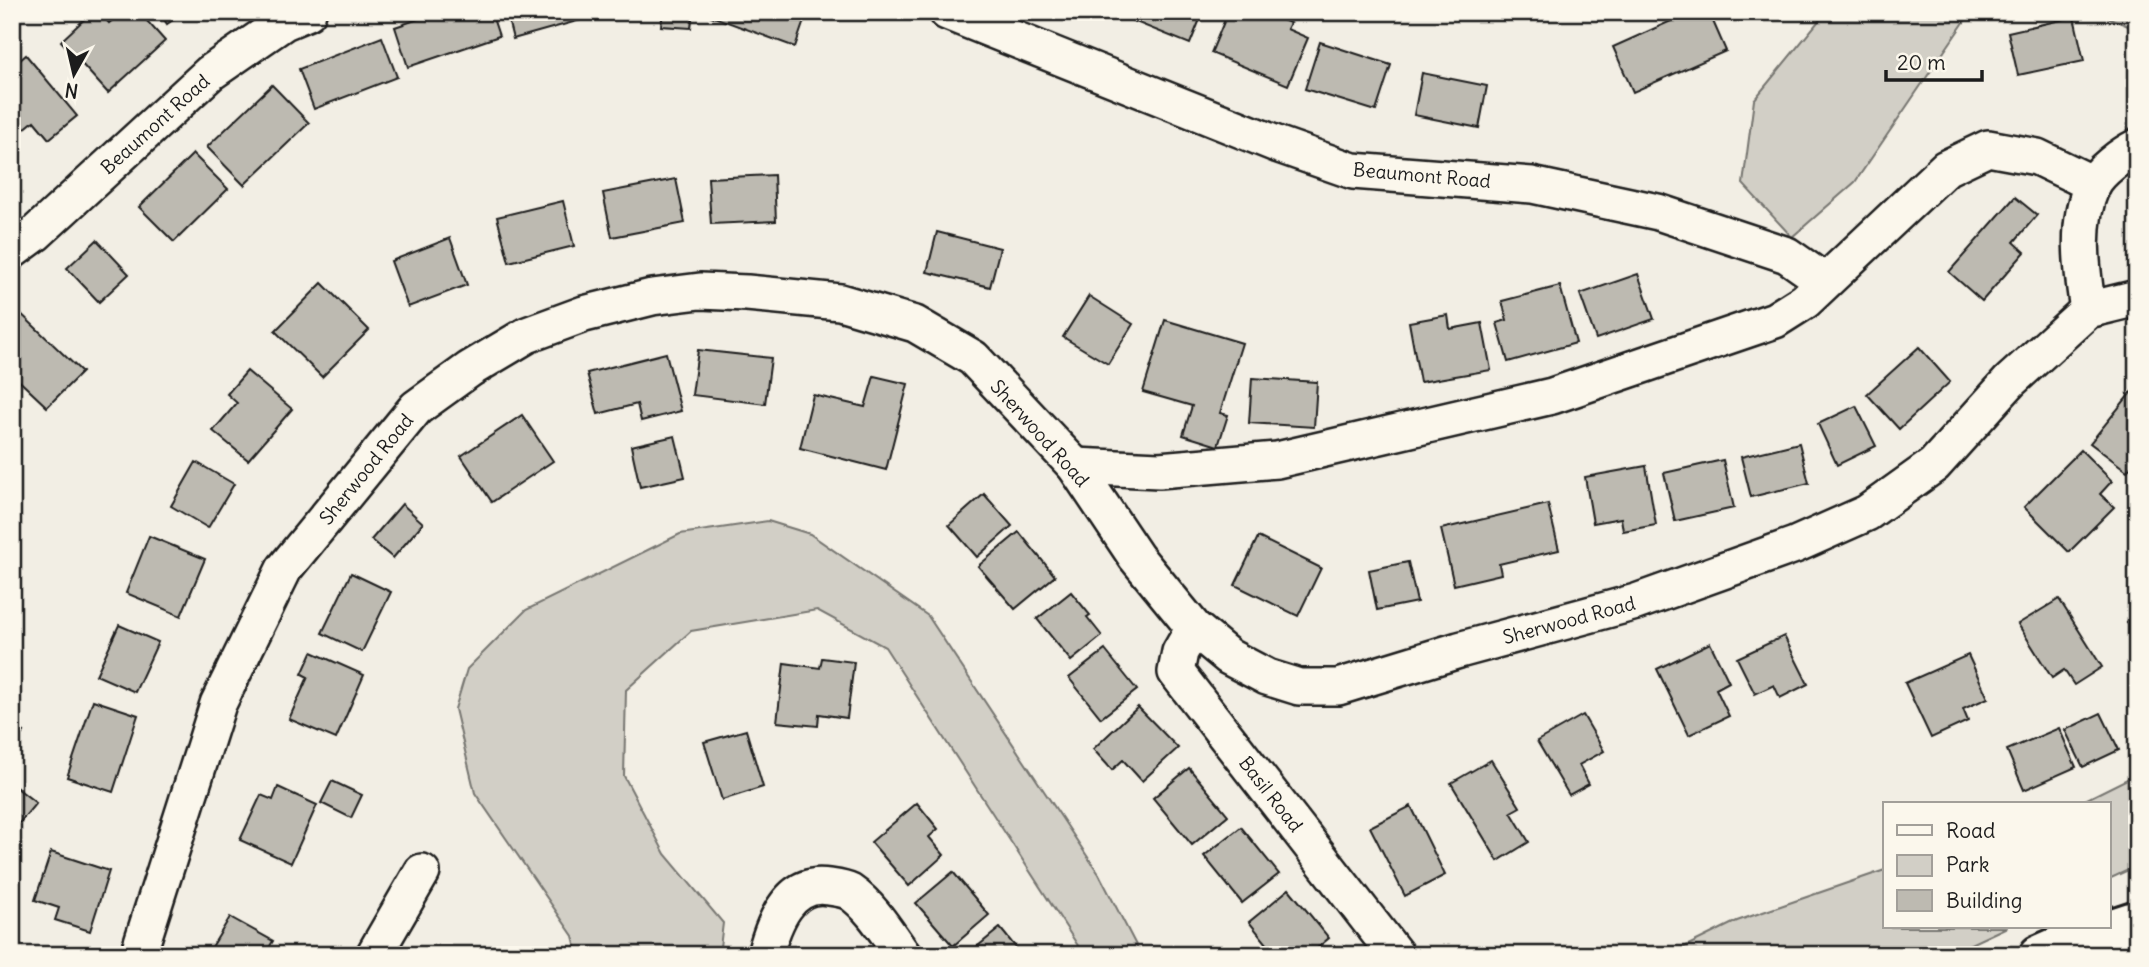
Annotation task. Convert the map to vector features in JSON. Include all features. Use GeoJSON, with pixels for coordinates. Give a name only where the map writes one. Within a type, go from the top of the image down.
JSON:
{"type":"FeatureCollection","features":[{"type":"Feature","properties":{"kind":"highway"},"geometry":{"type":"LineString","coordinates":[[2039,955],[2064,944],[2137,921]]}},
{"type":"Feature","properties":{"kind":"highway"},"geometry":{"type":"LineString","coordinates":[[2079,955],[2137,921]]}},
{"type":"Feature","properties":{"kind":"street","name":"Beaumont Road"},"geometry":{"type":"LineString","coordinates":[[12,251],[35,234],[210,73],[284,22],[308,12]]}},
{"type":"Feature","properties":{"kind":"street","name":"Beaumont Road"},"geometry":{"type":"LineString","coordinates":[[947,12],[1279,145],[1353,171],[1532,185],[1658,212],[1787,256],[1824,281]]}},
{"type":"Feature","properties":{"kind":"street"},"geometry":{"type":"LineString","coordinates":[[2088,310],[2081,266],[2082,230],[2093,184],[2121,155],[2137,147]]}},
{"type":"Feature","properties":{"kind":"street"},"geometry":{"type":"LineString","coordinates":[[1074,466],[1158,470],[1277,460],[1552,396],[1775,320],[1805,301],[1947,169],[1988,148],[2037,158],[2093,184]]}},
{"type":"Feature","properties":{"kind":"street","name":"Sherwood Road"},"geometry":{"type":"LineString","coordinates":[[138,955],[218,704],[284,569],[416,408],[470,369],[527,335],[597,310],[652,297],[701,291],[747,293],[840,302],[915,324],[973,358],[1074,466],[1136,557],[1194,628],[1230,657],[1266,677],[1299,687],[1338,687],[1459,650],[1636,603],[1794,545],[1867,513],[1934,465],[2010,381],[2088,310],[2137,298]]}},
{"type":"Feature","properties":{"kind":"street","name":"Basil Road"},"geometry":{"type":"LineString","coordinates":[[1194,628],[1180,652],[1175,672],[1396,955]]}},
{"type":"Feature","properties":{"kind":"street"},"geometry":{"type":"LineString","coordinates":[[373,955],[422,872]]}},
{"type":"Feature","properties":{"kind":"street"},"geometry":{"type":"LineString","coordinates":[[765,955],[775,921],[792,897],[819,886],[848,891],[869,909],[903,955]]}},
{"type":"Feature","properties":{"kind":"green space"},"geometry":{"type":"Polygon","coordinates":[[[1826,12],[1971,12],[1855,182],[1792,237],[1743,184],[1754,100],[1826,12]]]}},
{"type":"Feature","properties":{"kind":"green space"},"geometry":{"type":"Polygon","coordinates":[[[2096,12],[2137,12],[2137,30],[2096,12]]]}},
{"type":"Feature","properties":{"kind":"green space"},"geometry":{"type":"Polygon","coordinates":[[[768,521],[810,534],[928,616],[1099,874],[1141,955],[1084,955],[885,647],[817,610],[691,631],[626,690],[624,776],[665,854],[723,923],[719,955],[578,955],[573,936],[475,793],[455,709],[467,669],[526,610],[680,534],[768,521]]]}},
{"type":"Feature","properties":{"kind":"green space"},"geometry":{"type":"Polygon","coordinates":[[[2137,774],[2137,866],[2110,879],[2110,802],[2081,802],[2137,774]]]}},
{"type":"Feature","properties":{"kind":"green space"},"geometry":{"type":"Polygon","coordinates":[[[1883,871],[1883,928],[2005,928],[1947,955],[1668,955],[1737,921],[1883,871]]]}},
{"type":"Feature","properties":{"kind":"building"},"geometry":{"type":"Polygon","coordinates":[[[92,12],[99,12],[109,23],[122,12],[139,12],[165,41],[108,93],[61,41],[92,12]]]}},
{"type":"Feature","properties":{"kind":"building"},"geometry":{"type":"Polygon","coordinates":[[[159,12],[184,12],[167,24],[159,12]]]}},
{"type":"Feature","properties":{"kind":"building"},"geometry":{"type":"Polygon","coordinates":[[[439,12],[491,12],[499,36],[408,67],[395,27],[439,12]]]}},
{"type":"Feature","properties":{"kind":"building"},"geometry":{"type":"Polygon","coordinates":[[[506,12],[602,12],[602,14],[513,39],[506,12]]]}},
{"type":"Feature","properties":{"kind":"building"},"geometry":{"type":"Polygon","coordinates":[[[663,12],[693,12],[691,28],[661,26],[663,12]]]}},
{"type":"Feature","properties":{"kind":"building"},"geometry":{"type":"Polygon","coordinates":[[[713,12],[807,12],[795,47],[711,16],[713,12]]]}},
{"type":"Feature","properties":{"kind":"building"},"geometry":{"type":"Polygon","coordinates":[[[1119,12],[1203,12],[1190,44],[1118,15],[1119,12]]]}},
{"type":"Feature","properties":{"kind":"building"},"geometry":{"type":"Polygon","coordinates":[[[1228,12],[1263,12],[1290,23],[1287,29],[1308,38],[1288,85],[1211,53],[1228,12]]]}},
{"type":"Feature","properties":{"kind":"building"},"geometry":{"type":"Polygon","coordinates":[[[1691,12],[1709,12],[1726,51],[1633,92],[1613,47],[1691,12]]]}},
{"type":"Feature","properties":{"kind":"building"},"geometry":{"type":"Polygon","coordinates":[[[2074,17],[2084,61],[2018,75],[2008,32],[2074,17]]]}},
{"type":"Feature","properties":{"kind":"building"},"geometry":{"type":"Polygon","coordinates":[[[382,37],[397,77],[314,109],[299,69],[382,37]]]}},
{"type":"Feature","properties":{"kind":"building"},"geometry":{"type":"Polygon","coordinates":[[[1320,42],[1391,65],[1376,111],[1305,89],[1320,42]]]}},
{"type":"Feature","properties":{"kind":"building"},"geometry":{"type":"Polygon","coordinates":[[[26,55],[77,116],[49,139],[34,121],[12,139],[12,67],[26,55]]]}},
{"type":"Feature","properties":{"kind":"building"},"geometry":{"type":"Polygon","coordinates":[[[1422,73],[1487,86],[1479,128],[1414,115],[1422,73]]]}},
{"type":"Feature","properties":{"kind":"building"},"geometry":{"type":"Polygon","coordinates":[[[272,85],[309,123],[244,185],[207,147],[272,85]]]}},
{"type":"Feature","properties":{"kind":"building"},"geometry":{"type":"Polygon","coordinates":[[[193,154],[228,189],[174,242],[139,207],[193,154]]]}},
{"type":"Feature","properties":{"kind":"building"},"geometry":{"type":"Polygon","coordinates":[[[774,175],[776,221],[711,224],[708,178],[774,175]]]}},
{"type":"Feature","properties":{"kind":"building"},"geometry":{"type":"Polygon","coordinates":[[[676,179],[685,223],[612,237],[603,193],[676,179]]]}},
{"type":"Feature","properties":{"kind":"building"},"geometry":{"type":"Polygon","coordinates":[[[2015,197],[2037,215],[2014,242],[2025,252],[1982,301],[1949,272],[2015,197]]]}},
{"type":"Feature","properties":{"kind":"building"},"geometry":{"type":"Polygon","coordinates":[[[563,201],[574,246],[509,262],[497,217],[563,201]]]}},
{"type":"Feature","properties":{"kind":"building"},"geometry":{"type":"Polygon","coordinates":[[[937,232],[1000,248],[990,287],[927,272],[937,232]]]}},
{"type":"Feature","properties":{"kind":"building"},"geometry":{"type":"Polygon","coordinates":[[[450,238],[467,285],[408,307],[391,261],[450,238]]]}},
{"type":"Feature","properties":{"kind":"building"},"geometry":{"type":"Polygon","coordinates":[[[97,240],[129,274],[99,302],[67,268],[97,240]]]}},
{"type":"Feature","properties":{"kind":"building"},"geometry":{"type":"Polygon","coordinates":[[[1638,274],[1654,319],[1596,339],[1580,294],[1638,274]]]}},
{"type":"Feature","properties":{"kind":"building"},"geometry":{"type":"Polygon","coordinates":[[[322,283],[369,330],[322,377],[275,331],[322,283]]]}},
{"type":"Feature","properties":{"kind":"building"},"geometry":{"type":"Polygon","coordinates":[[[1560,286],[1576,343],[1508,362],[1497,323],[1507,320],[1502,301],[1560,286]]]}},
{"type":"Feature","properties":{"kind":"building"},"geometry":{"type":"Polygon","coordinates":[[[1089,296],[1133,324],[1108,364],[1063,337],[1089,296]]]}},
{"type":"Feature","properties":{"kind":"building"},"geometry":{"type":"Polygon","coordinates":[[[14,307],[82,372],[47,407],[12,374],[14,307]]]}},
{"type":"Feature","properties":{"kind":"building"},"geometry":{"type":"Polygon","coordinates":[[[1448,315],[1450,329],[1482,323],[1491,370],[1420,382],[1409,322],[1448,315]]]}},
{"type":"Feature","properties":{"kind":"building"},"geometry":{"type":"Polygon","coordinates":[[[1165,320],[1242,343],[1220,413],[1228,415],[1218,446],[1183,435],[1192,406],[1143,392],[1165,320]]]}},
{"type":"Feature","properties":{"kind":"building"},"geometry":{"type":"Polygon","coordinates":[[[1919,347],[1950,382],[1899,429],[1867,394],[1919,347]]]}},
{"type":"Feature","properties":{"kind":"building"},"geometry":{"type":"Polygon","coordinates":[[[698,350],[771,358],[765,404],[692,395],[698,350]]]}},
{"type":"Feature","properties":{"kind":"building"},"geometry":{"type":"Polygon","coordinates":[[[666,353],[681,411],[641,421],[637,404],[598,414],[587,373],[666,353]]]}},
{"type":"Feature","properties":{"kind":"building"},"geometry":{"type":"Polygon","coordinates":[[[247,371],[292,409],[248,460],[213,431],[237,403],[227,394],[247,371]]]}},
{"type":"Feature","properties":{"kind":"building"},"geometry":{"type":"Polygon","coordinates":[[[874,376],[908,384],[886,470],[800,448],[813,395],[865,407],[874,376]]]}},
{"type":"Feature","properties":{"kind":"building"},"geometry":{"type":"Polygon","coordinates":[[[1252,378],[1317,382],[1314,427],[1249,423],[1252,378]]]}},
{"type":"Feature","properties":{"kind":"building"},"geometry":{"type":"Polygon","coordinates":[[[2137,385],[2137,460],[2127,471],[2090,443],[2137,385]]]}},
{"type":"Feature","properties":{"kind":"building"},"geometry":{"type":"Polygon","coordinates":[[[1856,406],[1876,446],[1837,465],[1818,424],[1856,406]]]}},
{"type":"Feature","properties":{"kind":"building"},"geometry":{"type":"Polygon","coordinates":[[[522,415],[553,461],[492,502],[461,456],[522,415]]]}},
{"type":"Feature","properties":{"kind":"building"},"geometry":{"type":"Polygon","coordinates":[[[675,436],[685,477],[640,487],[631,446],[675,436]]]}},
{"type":"Feature","properties":{"kind":"building"},"geometry":{"type":"Polygon","coordinates":[[[1799,443],[1809,483],[1751,497],[1741,457],[1799,443]]]}},
{"type":"Feature","properties":{"kind":"building"},"geometry":{"type":"Polygon","coordinates":[[[2081,450],[2112,481],[2100,494],[2114,507],[2069,552],[2024,507],[2081,450]]]}},
{"type":"Feature","properties":{"kind":"building"},"geometry":{"type":"Polygon","coordinates":[[[1723,460],[1734,508],[1675,521],[1664,473],[1723,460]]]}},
{"type":"Feature","properties":{"kind":"building"},"geometry":{"type":"Polygon","coordinates":[[[196,462],[234,484],[208,528],[171,506],[196,462]]]}},
{"type":"Feature","properties":{"kind":"building"},"geometry":{"type":"Polygon","coordinates":[[[1646,466],[1656,525],[1623,531],[1621,518],[1593,523],[1585,477],[1646,466]]]}},
{"type":"Feature","properties":{"kind":"building"},"geometry":{"type":"Polygon","coordinates":[[[984,494],[1012,526],[977,557],[949,525],[984,494]]]}},
{"type":"Feature","properties":{"kind":"building"},"geometry":{"type":"Polygon","coordinates":[[[402,504],[423,523],[393,558],[371,540],[402,504]]]}},
{"type":"Feature","properties":{"kind":"building"},"geometry":{"type":"Polygon","coordinates":[[[1548,504],[1559,550],[1499,564],[1501,574],[1454,585],[1441,529],[1548,504]]]}},
{"type":"Feature","properties":{"kind":"building"},"geometry":{"type":"Polygon","coordinates":[[[1019,532],[1055,576],[1015,609],[978,566],[1019,532]]]}},
{"type":"Feature","properties":{"kind":"building"},"geometry":{"type":"Polygon","coordinates":[[[149,536],[205,559],[181,616],[126,593],[149,536]]]}},
{"type":"Feature","properties":{"kind":"building"},"geometry":{"type":"Polygon","coordinates":[[[1258,537],[1321,568],[1298,616],[1235,585],[1258,537]]]}},
{"type":"Feature","properties":{"kind":"building"},"geometry":{"type":"Polygon","coordinates":[[[1408,562],[1417,602],[1377,610],[1369,570],[1408,562]]]}},
{"type":"Feature","properties":{"kind":"building"},"geometry":{"type":"Polygon","coordinates":[[[351,573],[391,592],[362,652],[322,633],[351,573]]]}},
{"type":"Feature","properties":{"kind":"building"},"geometry":{"type":"Polygon","coordinates":[[[1071,592],[1090,615],[1087,617],[1102,636],[1071,661],[1037,619],[1071,592]]]}},
{"type":"Feature","properties":{"kind":"building"},"geometry":{"type":"Polygon","coordinates":[[[2059,599],[2102,667],[2074,685],[2064,670],[2052,678],[2018,624],[2059,599]]]}},
{"type":"Feature","properties":{"kind":"building"},"geometry":{"type":"Polygon","coordinates":[[[2137,611],[2137,631],[2127,622],[2137,611]]]}},
{"type":"Feature","properties":{"kind":"building"},"geometry":{"type":"Polygon","coordinates":[[[119,625],[158,642],[135,692],[96,675],[119,625]]]}},
{"type":"Feature","properties":{"kind":"building"},"geometry":{"type":"Polygon","coordinates":[[[1784,636],[1808,684],[1780,698],[1774,685],[1755,694],[1737,658],[1784,636]]]}},
{"type":"Feature","properties":{"kind":"building"},"geometry":{"type":"Polygon","coordinates":[[[1710,643],[1729,682],[1716,689],[1729,716],[1689,735],[1657,669],[1710,643]]]}},
{"type":"Feature","properties":{"kind":"building"},"geometry":{"type":"Polygon","coordinates":[[[1105,650],[1137,690],[1101,718],[1069,678],[1105,650]]]}},
{"type":"Feature","properties":{"kind":"building"},"geometry":{"type":"Polygon","coordinates":[[[312,652],[364,675],[336,739],[289,719],[308,677],[302,674],[312,652]]]}},
{"type":"Feature","properties":{"kind":"building"},"geometry":{"type":"Polygon","coordinates":[[[1968,655],[1988,698],[1963,709],[1968,721],[1931,738],[1905,683],[1968,655]]]}},
{"type":"Feature","properties":{"kind":"building"},"geometry":{"type":"Polygon","coordinates":[[[822,658],[854,662],[847,718],[819,714],[818,726],[777,722],[784,663],[820,668],[822,658]]]}},
{"type":"Feature","properties":{"kind":"building"},"geometry":{"type":"Polygon","coordinates":[[[93,700],[138,715],[113,792],[67,777],[93,700]]]}},
{"type":"Feature","properties":{"kind":"building"},"geometry":{"type":"Polygon","coordinates":[[[1138,707],[1178,748],[1142,781],[1123,760],[1112,770],[1093,749],[1138,707]]]}},
{"type":"Feature","properties":{"kind":"building"},"geometry":{"type":"Polygon","coordinates":[[[2101,713],[2119,750],[2083,767],[2065,730],[2101,713]]]}},
{"type":"Feature","properties":{"kind":"building"},"geometry":{"type":"Polygon","coordinates":[[[1583,715],[1604,751],[1579,765],[1589,784],[1569,795],[1537,741],[1583,715]]]}},
{"type":"Feature","properties":{"kind":"building"},"geometry":{"type":"Polygon","coordinates":[[[12,723],[24,732],[12,746],[12,723]]]}},
{"type":"Feature","properties":{"kind":"building"},"geometry":{"type":"Polygon","coordinates":[[[2059,728],[2076,767],[2024,790],[2007,750],[2059,728]]]}},
{"type":"Feature","properties":{"kind":"building"},"geometry":{"type":"Polygon","coordinates":[[[746,730],[763,787],[722,800],[704,742],[746,730]]]}},
{"type":"Feature","properties":{"kind":"building"},"geometry":{"type":"Polygon","coordinates":[[[1491,760],[1520,807],[1511,812],[1529,842],[1498,861],[1451,783],[1491,760]]]}},
{"type":"Feature","properties":{"kind":"building"},"geometry":{"type":"Polygon","coordinates":[[[1189,768],[1228,815],[1192,845],[1153,798],[1189,768]]]}},
{"type":"Feature","properties":{"kind":"building"},"geometry":{"type":"Polygon","coordinates":[[[332,781],[362,795],[351,818],[321,803],[332,781]]]}},
{"type":"Feature","properties":{"kind":"building"},"geometry":{"type":"Polygon","coordinates":[[[12,784],[36,803],[12,832],[12,784]]]}},
{"type":"Feature","properties":{"kind":"building"},"geometry":{"type":"Polygon","coordinates":[[[278,787],[317,805],[291,863],[240,840],[261,795],[273,800],[278,787]]]}},
{"type":"Feature","properties":{"kind":"building"},"geometry":{"type":"Polygon","coordinates":[[[917,803],[938,829],[929,837],[944,855],[909,886],[871,842],[917,803]]]}},
{"type":"Feature","properties":{"kind":"building"},"geometry":{"type":"Polygon","coordinates":[[[1411,806],[1445,875],[1405,896],[1370,827],[1411,806]]]}},
{"type":"Feature","properties":{"kind":"building"},"geometry":{"type":"Polygon","coordinates":[[[1241,827],[1279,874],[1242,903],[1204,856],[1241,827]]]}},
{"type":"Feature","properties":{"kind":"building"},"geometry":{"type":"Polygon","coordinates":[[[51,852],[109,871],[90,931],[55,920],[59,908],[35,900],[51,852]]]}},
{"type":"Feature","properties":{"kind":"building"},"geometry":{"type":"Polygon","coordinates":[[[953,872],[989,915],[953,946],[916,903],[953,872]]]}},
{"type":"Feature","properties":{"kind":"building"},"geometry":{"type":"Polygon","coordinates":[[[1289,889],[1329,938],[1309,955],[1276,955],[1249,922],[1289,889]]]}},
{"type":"Feature","properties":{"kind":"building"},"geometry":{"type":"Polygon","coordinates":[[[230,917],[273,941],[265,955],[226,955],[212,947],[230,917]]]}},
{"type":"Feature","properties":{"kind":"building"},"geometry":{"type":"Polygon","coordinates":[[[1000,928],[1022,955],[967,955],[1000,928]]]}}]}
